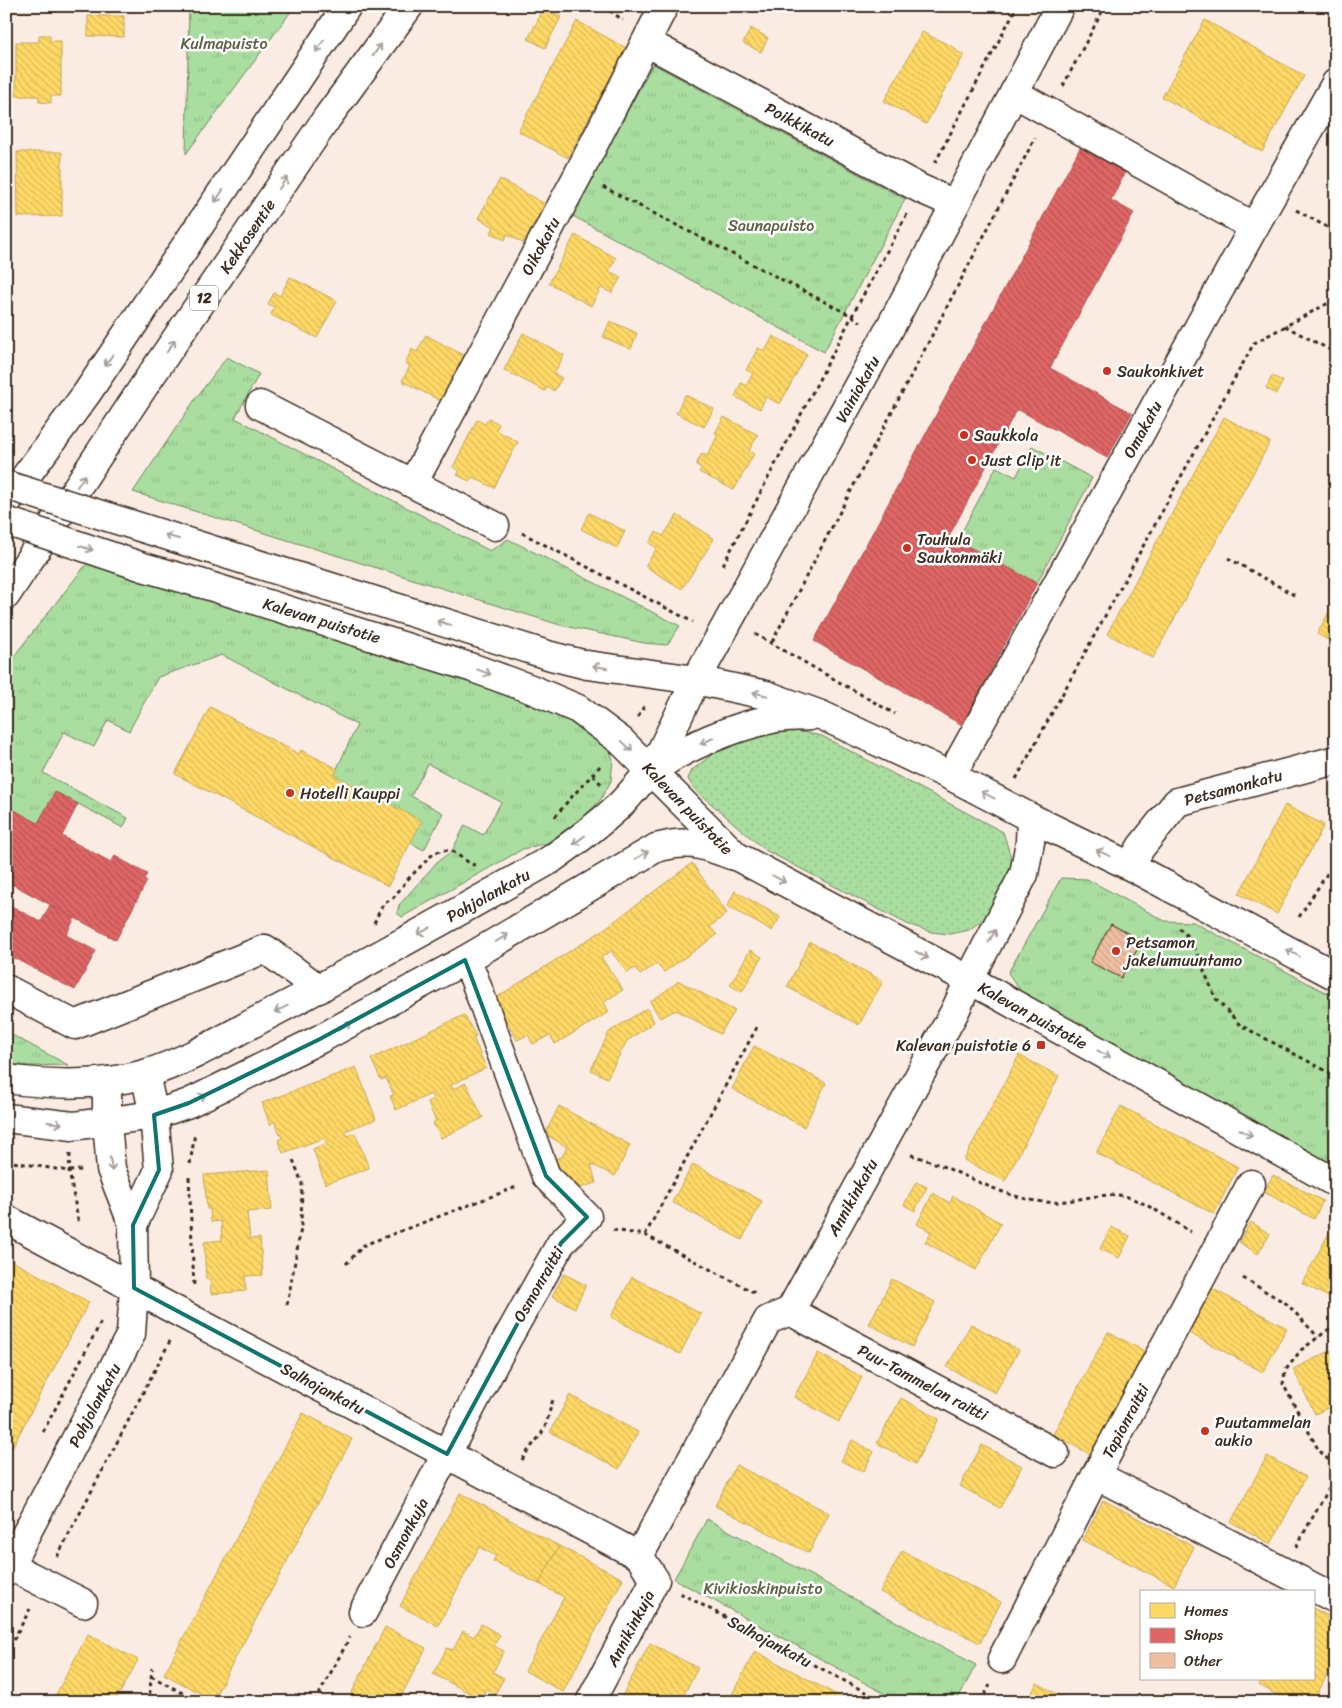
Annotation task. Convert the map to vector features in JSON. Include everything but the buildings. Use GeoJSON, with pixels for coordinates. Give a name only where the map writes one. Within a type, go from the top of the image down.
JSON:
{"type":"FeatureCollection","features":[{"type":"Feature","properties":{"kind":"main road"},"geometry":{"type":"LineString","coordinates":[[6,503],[87,393],[347,6]]}},
{"type":"Feature","properties":{"kind":"main road","name":"Kekkosentie"},"geometry":{"type":"LineString","coordinates":[[6,595],[170,348],[327,118],[409,6]]}},
{"type":"Feature","properties":{"kind":"main road","name":"Oikokatu"},"geometry":{"type":"LineString","coordinates":[[413,483],[578,174],[664,6]]}},
{"type":"Feature","properties":{"kind":"main road","name":"Vainiokatu"},"geometry":{"type":"LineString","coordinates":[[652,770],[696,680],[884,339],[1060,6]]}},
{"type":"Feature","properties":{"kind":"main road","name":"Poikkikatu"},"geometry":{"type":"LineString","coordinates":[[646,42],[921,189],[955,204]]}},
{"type":"Feature","properties":{"kind":"main road","name":"Omakatu"},"geometry":{"type":"LineString","coordinates":[[951,776],[1254,226],[1336,84]]}},
{"type":"Feature","properties":{"kind":"main road"},"geometry":{"type":"LineString","coordinates":[[1014,93],[1254,226]]}},
{"type":"Feature","properties":{"kind":"main road"},"geometry":{"type":"LineString","coordinates":[[6,486],[87,393]]}},
{"type":"Feature","properties":{"kind":"main road"},"geometry":{"type":"LineString","coordinates":[[260,405],[495,526]]}},
{"type":"Feature","properties":{"kind":"main road","name":"Kalevan puistotie"},"geometry":{"type":"LineString","coordinates":[[6,486],[551,656],[587,665],[696,680],[766,695],[821,715],[951,776],[1031,818],[1130,866],[1336,976]]}},
{"type":"Feature","properties":{"kind":"main road","name":"Kalevan puistotie"},"geometry":{"type":"LineString","coordinates":[[6,521],[143,567],[473,668],[531,689],[578,709],[621,741],[736,856],[969,980],[1336,1183]]}},
{"type":"Feature","properties":{"kind":"main road","name":"Pohjolankatu"},"geometry":{"type":"LineString","coordinates":[[6,1079],[35,1083],[79,1084],[107,1081],[145,1074],[184,1059],[319,989],[550,860],[584,836],[608,815],[652,770],[684,752],[745,725],[774,718],[821,715]]}},
{"type":"Feature","properties":{"kind":"main road","name":"Petsamonkatu"},"geometry":{"type":"LineString","coordinates":[[1130,866],[1141,847],[1177,802],[1336,760]]}},
{"type":"Feature","properties":{"kind":"main road","name":"Annikinkatu"},"geometry":{"type":"LineString","coordinates":[[790,1311],[955,1011],[1024,874],[1030,842],[1031,818]]}},
{"type":"Feature","properties":{"kind":"main road"},"geometry":{"type":"LineString","coordinates":[[6,1118],[74,1126],[154,1115],[190,1103],[320,1039],[466,960],[656,848],[671,844],[688,843],[706,846],[736,856]]}},
{"type":"Feature","properties":{"kind":"main road"},"geometry":{"type":"LineString","coordinates":[[6,989],[75,1025],[265,949],[319,989]]}},
{"type":"Feature","properties":{"kind":"main road","name":"Osmonraitti"},"geometry":{"type":"LineString","coordinates":[[447,1454],[506,1341],[561,1244],[587,1217],[546,1176],[466,960]]}},
{"type":"Feature","properties":{"kind":"main road","name":"Pohjolankatu"},"geometry":{"type":"LineString","coordinates":[[133,1225],[159,1170],[154,1115],[145,1074]]}},
{"type":"Feature","properties":{"kind":"main road","name":"Pohjolankatu"},"geometry":{"type":"LineString","coordinates":[[8,1569],[131,1334],[134,1288],[133,1225],[111,1168],[107,1122],[107,1081]]}},
{"type":"Feature","properties":{"kind":"main road","name":"Tapionraitti"},"geometry":{"type":"LineString","coordinates":[[1002,1659],[1096,1474],[1251,1184]]}},
{"type":"Feature","properties":{"kind":"main road","name":"Salhojankatu"},"geometry":{"type":"LineString","coordinates":[[6,1219],[639,1556]]}},
{"type":"Feature","properties":{"kind":"main road"},"geometry":{"type":"LineString","coordinates":[[639,1556],[768,1320],[790,1311]]}},
{"type":"Feature","properties":{"kind":"main road","name":"Puu-Tammelan raitti"},"geometry":{"type":"LineString","coordinates":[[790,1311],[1055,1453]]}},
{"type":"Feature","properties":{"kind":"main road","name":"Osmonkuja"},"geometry":{"type":"LineString","coordinates":[[363,1612],[447,1454]]}},
{"type":"Feature","properties":{"kind":"main road"},"geometry":{"type":"LineString","coordinates":[[1096,1474],[1336,1599]]}},
{"type":"Feature","properties":{"kind":"main road","name":"Annikinkuja"},"geometry":{"type":"LineString","coordinates":[[590,1702],[655,1580],[639,1556]]}},
{"type":"Feature","properties":{"kind":"main road"},"geometry":{"type":"LineString","coordinates":[[8,1569],[43,1583],[83,1604]]}},
{"type":"Feature","properties":{"kind":"path"},"geometry":{"type":"LineString","coordinates":[[720,570],[852,316],[1017,6]]}},
{"type":"Feature","properties":{"kind":"path"},"geometry":{"type":"LineString","coordinates":[[772,642],[1105,6]]}},
{"type":"Feature","properties":{"kind":"path"},"geometry":{"type":"LineString","coordinates":[[578,174],[852,316],[884,339]]}},
{"type":"Feature","properties":{"kind":"path"},"geometry":{"type":"LineString","coordinates":[[1272,196],[1336,232]]}},
{"type":"Feature","properties":{"kind":"path"},"geometry":{"type":"LineString","coordinates":[[1014,783],[1254,343],[1336,299]]}},
{"type":"Feature","properties":{"kind":"path"},"geometry":{"type":"LineString","coordinates":[[1285,326],[1336,353]]}},
{"type":"Feature","properties":{"kind":"path"},"geometry":{"type":"LineString","coordinates":[[495,526],[516,530],[693,623],[697,614]]}},
{"type":"Feature","properties":{"kind":"path"},"geometry":{"type":"LineString","coordinates":[[1228,558],[1296,596]]}},
{"type":"Feature","properties":{"kind":"path"},"geometry":{"type":"LineString","coordinates":[[552,822],[568,801],[593,775],[635,722],[652,693],[657,676]]}},
{"type":"Feature","properties":{"kind":"path"},"geometry":{"type":"LineString","coordinates":[[374,923],[384,904],[393,898],[432,854],[442,850],[452,851],[472,864],[482,867]]}},
{"type":"Feature","properties":{"kind":"path"},"geometry":{"type":"LineString","coordinates":[[1299,917],[1336,860]]}},
{"type":"Feature","properties":{"kind":"path"},"geometry":{"type":"LineString","coordinates":[[1175,924],[1187,936],[1197,954],[1216,999],[1240,1025],[1336,1076]]}},
{"type":"Feature","properties":{"kind":"path"},"geometry":{"type":"LineString","coordinates":[[645,1235],[756,1027]]}},
{"type":"Feature","properties":{"kind":"path"},"geometry":{"type":"LineString","coordinates":[[6,1654],[194,1294],[189,1171],[196,1132],[199,1126]]}},
{"type":"Feature","properties":{"kind":"path"},"geometry":{"type":"LineString","coordinates":[[70,1146],[69,1171],[80,1227]]}},
{"type":"Feature","properties":{"kind":"path"},"geometry":{"type":"LineString","coordinates":[[880,1146],[930,1160],[1006,1193],[1044,1202],[1117,1195],[1135,1200],[1218,1247]]}},
{"type":"Feature","properties":{"kind":"path"},"geometry":{"type":"LineString","coordinates":[[286,1305],[301,1228],[302,1183],[292,1157]]}},
{"type":"Feature","properties":{"kind":"path"},"geometry":{"type":"LineString","coordinates":[[6,1161],[69,1171]]}},
{"type":"Feature","properties":{"kind":"path"},"geometry":{"type":"LineString","coordinates":[[346,1264],[364,1245],[546,1176]]}},
{"type":"Feature","properties":{"kind":"path"},"geometry":{"type":"LineString","coordinates":[[610,1229],[645,1235],[790,1311]]}},
{"type":"Feature","properties":{"kind":"path"},"geometry":{"type":"LineString","coordinates":[[1243,1278],[1287,1304],[1318,1338]]}},
{"type":"Feature","properties":{"kind":"path"},"geometry":{"type":"LineString","coordinates":[[43,1433],[102,1319]]}},
{"type":"Feature","properties":{"kind":"path"},"geometry":{"type":"LineString","coordinates":[[1336,1324],[1301,1350],[1285,1371],[1283,1384],[1318,1449],[1336,1468]]}},
{"type":"Feature","properties":{"kind":"path"},"geometry":{"type":"LineString","coordinates":[[510,1487],[526,1451],[544,1430],[554,1397]]}},
{"type":"Feature","properties":{"kind":"path"},"geometry":{"type":"LineString","coordinates":[[1283,1571],[1336,1476]]}},
{"type":"Feature","properties":{"kind":"path","name":"Salhojankatu"},"geometry":{"type":"LineString","coordinates":[[655,1580],[884,1702]]}},
{"type":"Feature","properties":{"kind":"path"},"geometry":{"type":"LineString","coordinates":[[315,1702],[363,1612]]}},
{"type":"Feature","properties":{"kind":"path"},"geometry":{"type":"LineString","coordinates":[[149,1702],[152,1668]]}},
{"type":"Feature","properties":{"kind":"path"},"geometry":{"type":"LineString","coordinates":[[151,1676],[199,1702]]}},
{"type":"Feature","properties":{"kind":"highlighted area"},"geometry":{"type":"Polygon","coordinates":[[[465,960],[546,1176],[587,1217],[561,1243],[447,1454],[134,1288],[133,1225],[159,1170],[154,1115],[189,1103],[320,1039],[465,960]]]}},
{"type":"Feature","properties":{"kind":"green space","name":"Kulmapuisto"},"geometry":{"type":"Polygon","coordinates":[[[189,6],[295,6],[186,154],[189,6]]]}},
{"type":"Feature","properties":{"kind":"green space","name":"Saunapuisto"},"geometry":{"type":"Polygon","coordinates":[[[653,64],[905,199],[824,352],[571,215],[653,64]]]}},
{"type":"Feature","properties":{"kind":"green space"},"geometry":{"type":"Polygon","coordinates":[[[227,357],[259,374],[235,418],[490,551],[508,539],[680,626],[667,645],[644,643],[560,625],[133,492],[196,398],[227,357]]]}},
{"type":"Feature","properties":{"kind":"green space"},"geometry":{"type":"Polygon","coordinates":[[[1032,446],[1092,478],[1037,583],[957,541],[996,467],[1016,477],[1032,446]]]}},
{"type":"Feature","properties":{"kind":"green space"},"geometry":{"type":"Polygon","coordinates":[[[89,561],[485,683],[572,721],[607,745],[613,759],[611,781],[601,799],[584,817],[547,843],[523,849],[402,917],[397,913],[399,905],[437,862],[452,851],[465,825],[483,835],[501,802],[428,764],[411,796],[443,813],[424,850],[410,843],[334,775],[357,725],[222,655],[158,677],[129,731],[108,720],[94,747],[64,732],[43,773],[128,818],[123,828],[56,792],[38,823],[6,808],[6,666],[89,561]]]}},
{"type":"Feature","properties":{"kind":"green space"},"geometry":{"type":"Polygon","coordinates":[[[786,729],[822,736],[1003,832],[1013,864],[985,918],[969,930],[950,934],[931,932],[907,924],[765,850],[694,789],[688,779],[692,770],[713,754],[739,740],[786,729]]]}},
{"type":"Feature","properties":{"kind":"green space"},"geometry":{"type":"Polygon","coordinates":[[[1061,878],[1087,879],[1165,921],[1193,922],[1336,998],[1336,1166],[1022,993],[1008,973],[1061,878]]]}},
{"type":"Feature","properties":{"kind":"green space"},"geometry":{"type":"Polygon","coordinates":[[[6,1032],[68,1065],[29,1066],[6,1063],[6,1032]]]}},
{"type":"Feature","properties":{"kind":"green space","name":"Kivikioskinpuisto"},"geometry":{"type":"Polygon","coordinates":[[[707,1519],[976,1665],[956,1702],[900,1702],[674,1579],[707,1519]]]}},
{"type":"Feature","properties":{"kind":"place","name":"Saukonkivet"},"geometry":{"type":"Point","coordinates":[1107,371]}},
{"type":"Feature","properties":{"kind":"place","name":"Saukkola"},"geometry":{"type":"Point","coordinates":[964,435]}},
{"type":"Feature","properties":{"kind":"place","name":"Just Clip'it"},"geometry":{"type":"Point","coordinates":[972,460]}},
{"type":"Feature","properties":{"kind":"place","name":"Touhula Saukonmäki"},"geometry":{"type":"Point","coordinates":[907,548]}},
{"type":"Feature","properties":{"kind":"place","name":"Hotelli Kauppi"},"geometry":{"type":"Point","coordinates":[290,793]}},
{"type":"Feature","properties":{"kind":"place","name":"Petsamon jakelumuuntamo"},"geometry":{"type":"Point","coordinates":[1116,951]}},
{"type":"Feature","properties":{"kind":"place","name":"Kalevan puistotie 6"},"geometry":{"type":"Point","coordinates":[1041,1045]}},
{"type":"Feature","properties":{"kind":"place","name":"Puutammelan aukio"},"geometry":{"type":"Point","coordinates":[1205,1431]}}]}
